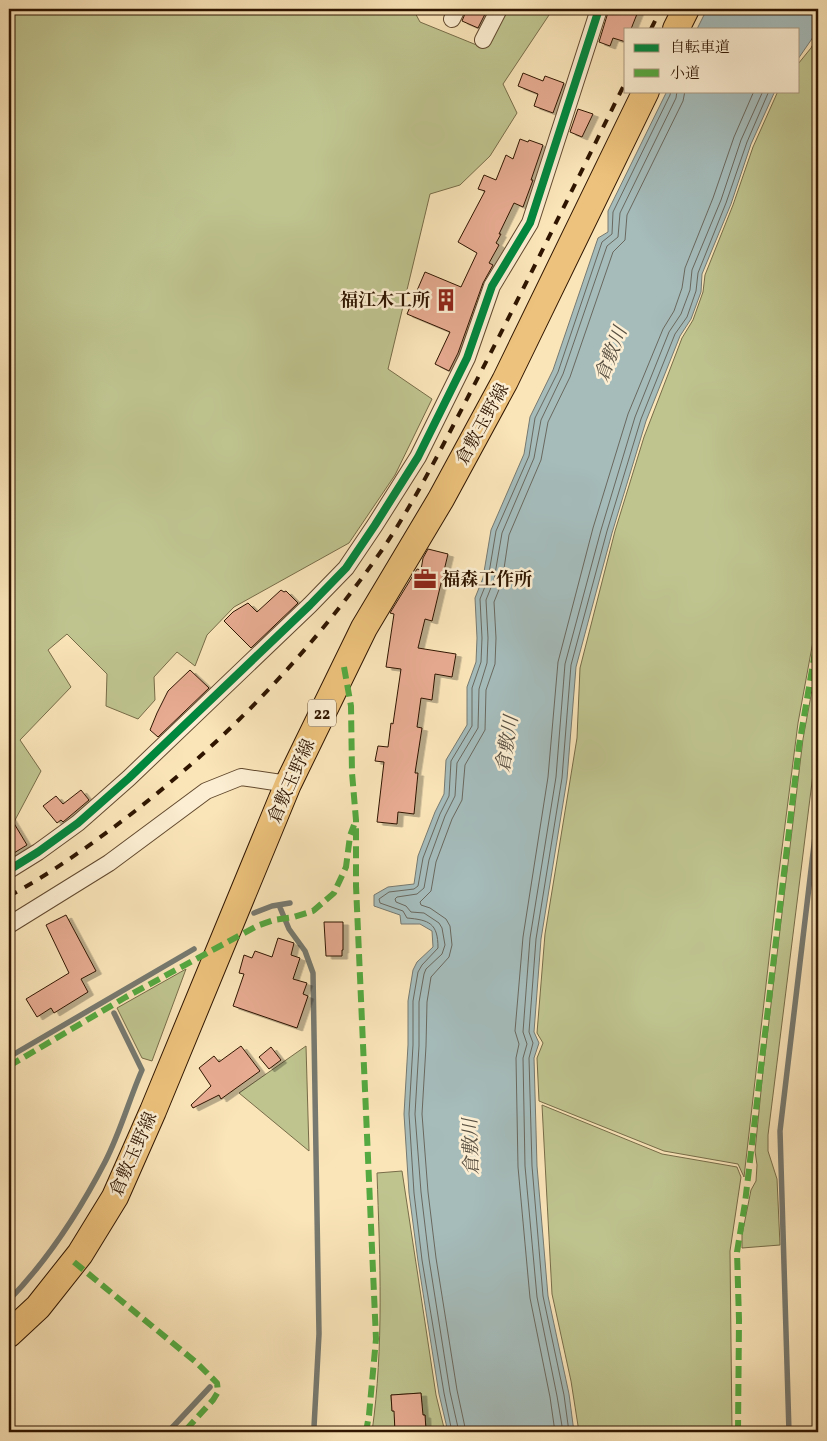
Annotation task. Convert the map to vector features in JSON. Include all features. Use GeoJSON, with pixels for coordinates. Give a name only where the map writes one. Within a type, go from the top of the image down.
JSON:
{"type":"FeatureCollection","features":[{"type":"Feature","properties":{"kind":"main road"},"geometry":{"type":"LineString","coordinates":[[676,28],[686,9]]}},
{"type":"Feature","properties":{"kind":"main road","name":"倉敷玉野線"},"geometry":{"type":"LineString","coordinates":[[9,1334],[38,1307],[80,1254],[115,1196],[153,1111],[288,784],[364,628],[441,499],[505,381],[646,92]]}},
{"type":"Feature","properties":{"kind":"street"},"geometry":{"type":"LineString","coordinates":[[483,40],[499,9]]}},
{"type":"Feature","properties":{"kind":"street"},"geometry":{"type":"LineString","coordinates":[[9,870],[78,823],[129,778],[310,606],[346,568],[418,457],[467,358],[492,286],[530,223],[599,9]]}},
{"type":"Feature","properties":{"kind":"street"},"geometry":{"type":"LineString","coordinates":[[9,925],[109,863],[206,791],[240,777],[288,784]]}},
{"type":"Feature","properties":{"kind":"green space"},"geometry":{"type":"Polygon","coordinates":[[[9,9],[413,9],[420,22],[484,48],[504,9],[553,9],[503,84],[517,113],[490,156],[460,185],[430,194],[388,369],[432,399],[395,475],[349,543],[234,607],[207,635],[195,666],[177,652],[154,677],[155,700],[138,719],[106,706],[107,674],[67,634],[48,650],[71,687],[20,740],[41,771],[14,822],[9,826],[9,9]]]}},
{"type":"Feature","properties":{"kind":"green space"},"geometry":{"type":"Polygon","coordinates":[[[818,35],[818,614],[798,723],[744,1177],[738,1164],[664,1151],[539,1101],[537,1058],[543,1043],[537,1033],[545,934],[577,738],[580,668],[615,531],[644,437],[682,338],[693,320],[703,292],[705,275],[733,205],[753,147],[778,92],[800,92],[800,62],[811,48],[818,35]]]}},
{"type":"Feature","properties":{"kind":"green space"},"geometry":{"type":"Polygon","coordinates":[[[818,657],[818,734],[768,1135],[768,1151],[777,1179],[780,1245],[742,1248],[742,1235],[751,1190],[756,1181],[757,1165],[755,1151],[763,1071],[803,739],[818,657]]]}},
{"type":"Feature","properties":{"kind":"green space"},"geometry":{"type":"Polygon","coordinates":[[[186,969],[152,1061],[142,1058],[117,1008],[186,969]]]}},
{"type":"Feature","properties":{"kind":"green space"},"geometry":{"type":"Polygon","coordinates":[[[306,1046],[309,1151],[239,1093],[306,1046]]]}},
{"type":"Feature","properties":{"kind":"green space"},"geometry":{"type":"Polygon","coordinates":[[[542,1105],[662,1154],[737,1167],[741,1177],[730,1251],[732,1432],[579,1432],[571,1381],[552,1294],[542,1105]]]}},
{"type":"Feature","properties":{"kind":"green space"},"geometry":{"type":"Polygon","coordinates":[[[402,1171],[436,1395],[445,1432],[401,1432],[426,1430],[425,1415],[395,1417],[395,1432],[372,1432],[380,1335],[377,1173],[402,1171]],[[421,1393],[391,1395],[392,1411],[422,1408],[421,1393]]]}},
{"type":"Feature","properties":{"kind":"water"},"geometry":{"type":"Polygon","coordinates":[[[707,9],[818,9],[818,30],[800,56],[800,28],[698,28],[707,9]]]}},
{"type":"Feature","properties":{"kind":"water","name":"倉敷川"},"geometry":{"type":"Polygon","coordinates":[[[667,92],[775,92],[751,144],[731,204],[702,274],[701,292],[691,319],[680,336],[646,421],[612,533],[576,667],[567,779],[541,939],[534,1032],[539,1043],[534,1058],[537,1166],[548,1296],[569,1394],[574,1432],[448,1432],[439,1394],[418,1261],[409,1193],[404,1114],[408,1045],[408,1001],[413,970],[417,962],[433,947],[432,931],[420,924],[401,924],[400,915],[374,906],[374,895],[388,887],[414,884],[418,856],[444,794],[446,760],[467,725],[467,687],[476,662],[475,598],[483,578],[491,530],[524,454],[530,417],[553,370],[598,238],[608,232],[608,211],[667,92]]]}},
{"type":"Feature","properties":{"kind":"building"},"geometry":{"type":"Polygon","coordinates":[[[467,9],[479,9],[486,12],[478,28],[462,21],[467,9]]]}},
{"type":"Feature","properties":{"kind":"building"},"geometry":{"type":"Polygon","coordinates":[[[609,9],[639,9],[631,28],[624,28],[624,41],[613,38],[610,46],[599,42],[609,9]]]}},
{"type":"Feature","properties":{"kind":"building"},"geometry":{"type":"Polygon","coordinates":[[[523,73],[543,81],[545,76],[564,83],[553,113],[534,106],[538,94],[518,86],[523,73]]]}},
{"type":"Feature","properties":{"kind":"building"},"geometry":{"type":"Polygon","coordinates":[[[578,109],[593,114],[582,137],[570,132],[578,109]]]}},
{"type":"Feature","properties":{"kind":"building"},"geometry":{"type":"Polygon","coordinates":[[[520,139],[543,145],[531,180],[533,180],[523,207],[514,203],[499,234],[501,234],[496,243],[499,245],[489,263],[493,265],[483,283],[458,353],[449,371],[435,364],[450,332],[407,314],[425,272],[461,287],[477,253],[458,242],[485,191],[478,189],[484,175],[496,180],[506,155],[513,159],[520,139]]]}},
{"type":"Feature","properties":{"kind":"building"},"geometry":{"type":"Polygon","coordinates":[[[428,549],[448,554],[432,621],[425,619],[418,648],[456,654],[452,677],[435,674],[432,700],[421,698],[417,727],[422,728],[415,773],[418,773],[414,814],[398,812],[397,824],[377,822],[384,762],[375,761],[378,746],[388,747],[401,669],[386,667],[394,614],[390,613],[417,569],[421,570],[423,558],[428,549]]]}},
{"type":"Feature","properties":{"kind":"building"},"geometry":{"type":"Polygon","coordinates":[[[281,590],[286,591],[298,603],[251,648],[224,621],[233,612],[248,603],[257,612],[281,590]]]}},
{"type":"Feature","properties":{"kind":"building"},"geometry":{"type":"Polygon","coordinates":[[[190,670],[209,688],[158,737],[150,730],[157,713],[168,691],[190,670]]]}},
{"type":"Feature","properties":{"kind":"building"},"geometry":{"type":"Polygon","coordinates":[[[81,790],[89,800],[63,822],[61,820],[57,823],[43,806],[56,796],[63,804],[81,790]]]}},
{"type":"Feature","properties":{"kind":"building"},"geometry":{"type":"Polygon","coordinates":[[[9,815],[27,845],[9,856],[9,815]]]}},
{"type":"Feature","properties":{"kind":"building"},"geometry":{"type":"Polygon","coordinates":[[[66,915],[96,971],[81,979],[88,992],[54,1013],[51,1008],[37,1017],[26,999],[69,973],[46,925],[66,915]]]}},
{"type":"Feature","properties":{"kind":"building"},"geometry":{"type":"Polygon","coordinates":[[[324,922],[343,922],[342,956],[326,956],[324,922]]]}},
{"type":"Feature","properties":{"kind":"building"},"geometry":{"type":"Polygon","coordinates":[[[278,938],[294,943],[291,955],[300,958],[293,979],[307,983],[303,994],[308,996],[297,1028],[233,1006],[244,974],[239,973],[244,955],[252,958],[255,951],[272,957],[278,938]]]}},
{"type":"Feature","properties":{"kind":"building"},"geometry":{"type":"Polygon","coordinates":[[[241,1046],[260,1071],[221,1099],[219,1095],[193,1108],[191,1105],[211,1086],[199,1068],[214,1056],[219,1062],[241,1046]]]}},
{"type":"Feature","properties":{"kind":"building"},"geometry":{"type":"Polygon","coordinates":[[[271,1047],[281,1060],[269,1069],[259,1057],[271,1047]]]}},
{"type":"Feature","properties":{"kind":"building"},"geometry":{"type":"Polygon","coordinates":[[[421,1393],[426,1430],[395,1432],[391,1395],[421,1393]]]}},
{"type":"Feature","properties":{"kind":"waterway"},"geometry":{"type":"LineString","coordinates":[[789,1432],[780,1131],[818,811]]}},
{"type":"Feature","properties":{"kind":"waterway"},"geometry":{"type":"LineString","coordinates":[[254,913],[272,906],[290,903]]}},
{"type":"Feature","properties":{"kind":"waterway"},"geometry":{"type":"LineString","coordinates":[[279,905],[289,929],[305,951],[313,973],[319,1334],[313,1432]]}},
{"type":"Feature","properties":{"kind":"waterway"},"geometry":{"type":"LineString","coordinates":[[9,1057],[194,949]]}},
{"type":"Feature","properties":{"kind":"waterway"},"geometry":{"type":"LineString","coordinates":[[9,1300],[50,1252],[85,1199],[110,1151],[142,1070],[114,1013]]}},
{"type":"Feature","properties":{"kind":"waterway"},"geometry":{"type":"LineString","coordinates":[[168,1432],[210,1387]]}},
{"type":"Feature","properties":{"kind":"railway"},"geometry":{"type":"LineString","coordinates":[[652,28],[661,9]]}},
{"type":"Feature","properties":{"kind":"railway"},"geometry":{"type":"LineString","coordinates":[[9,896],[54,869],[98,839],[163,789],[198,758],[232,727],[296,660],[355,588],[394,531],[438,454],[509,317],[624,85]]}},
{"type":"Feature","properties":{"kind":"marked path"},"geometry":{"type":"LineString","coordinates":[[738,1432],[739,1320],[737,1252],[745,1203],[799,746],[818,634]]}},
{"type":"Feature","properties":{"kind":"marked path"},"geometry":{"type":"LineString","coordinates":[[344,667],[351,706],[352,773],[356,820],[356,886],[376,1339],[366,1432]]}},
{"type":"Feature","properties":{"kind":"marked path"},"geometry":{"type":"LineString","coordinates":[[9,1066],[126,997],[257,926],[313,911],[334,893],[346,867],[350,836],[354,825]]}},
{"type":"Feature","properties":{"kind":"marked path"},"geometry":{"type":"LineString","coordinates":[[74,1262],[197,1363],[217,1383],[218,1392],[213,1400],[184,1432]]}},
{"type":"Feature","properties":{"kind":"cycle path"},"geometry":{"type":"LineString","coordinates":[[9,870],[78,823],[129,778],[310,605],[346,568],[418,457],[467,358],[492,286],[530,223],[599,9]]}},
{"type":"Feature","properties":{"kind":"place","name":"福江木工所"},"geometry":{"type":"Point","coordinates":[446,300]}},
{"type":"Feature","properties":{"kind":"place","name":"福森工作所"},"geometry":{"type":"Point","coordinates":[425,579]}}]}
